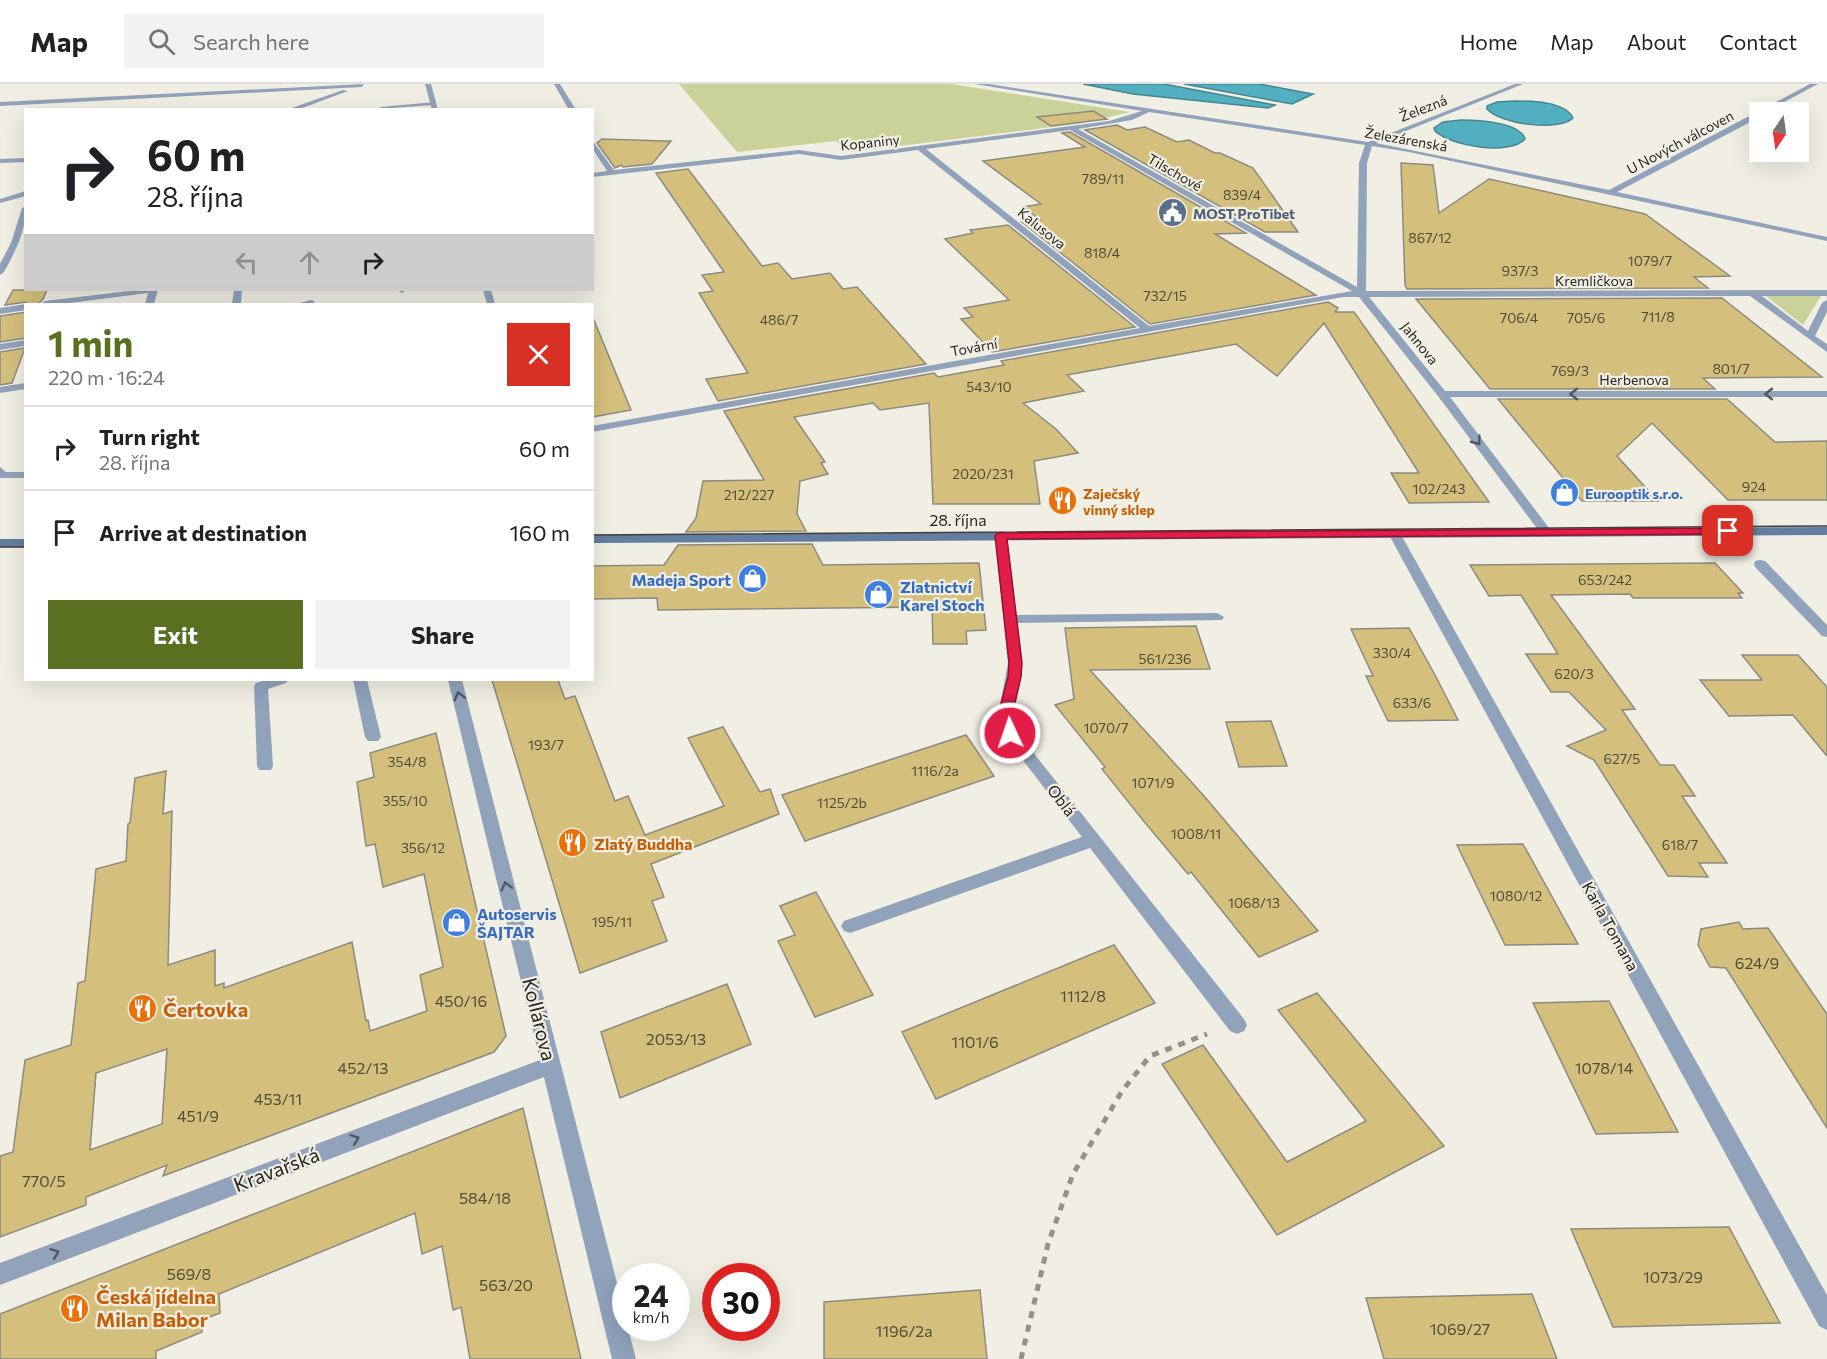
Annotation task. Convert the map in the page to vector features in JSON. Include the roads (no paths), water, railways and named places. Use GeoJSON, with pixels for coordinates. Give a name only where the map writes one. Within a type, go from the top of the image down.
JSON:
{"type":"FeatureCollection","features":[{"type":"Feature","properties":{"kind":"main road","name":"28. října"},"geometry":{"type":"LineString","coordinates":[[594,538],[1827,531]]}},
{"type":"Feature","properties":{"kind":"main road"},"geometry":{"type":"LineString","coordinates":[[0,543],[24,543]]}},
{"type":"Feature","properties":{"kind":"street"},"geometry":{"type":"LineString","coordinates":[[399,108],[434,106],[428,84]]}},
{"type":"Feature","properties":{"kind":"street"},"geometry":{"type":"LineString","coordinates":[[557,84],[572,108]]}},
{"type":"Feature","properties":{"kind":"street","name":"Železárenská"},"geometry":{"type":"LineString","coordinates":[[977,84],[1370,144],[1612,192],[1827,239]]}},
{"type":"Feature","properties":{"kind":"street","name":"Železná"},"geometry":{"type":"LineString","coordinates":[[1370,144],[1382,137],[1520,84]]}},
{"type":"Feature","properties":{"kind":"street","name":"U Nových válcoven"},"geometry":{"type":"LineString","coordinates":[[1781,102],[1815,84]]}},
{"type":"Feature","properties":{"kind":"street"},"geometry":{"type":"LineString","coordinates":[[0,104],[363,85]]}},
{"type":"Feature","properties":{"kind":"street"},"geometry":{"type":"LineString","coordinates":[[296,108],[363,85]]}},
{"type":"Feature","properties":{"kind":"street"},"geometry":{"type":"LineString","coordinates":[[380,101],[381,108]]}},
{"type":"Feature","properties":{"kind":"street","name":"Kopaniny"},"geometry":{"type":"LineString","coordinates":[[594,175],[799,152],[841,158],[1118,122],[1148,110]]}},
{"type":"Feature","properties":{"kind":"street","name":"U Nových válcoven"},"geometry":{"type":"LineString","coordinates":[[1612,192],[1749,119]]}},
{"type":"Feature","properties":{"kind":"street","name":"Tilschové"},"geometry":{"type":"LineString","coordinates":[[1071,128],[1361,293]]}},
{"type":"Feature","properties":{"kind":"street"},"geometry":{"type":"LineString","coordinates":[[1361,293],[1363,163],[1370,144]]}},
{"type":"Feature","properties":{"kind":"street"},"geometry":{"type":"LineString","coordinates":[[594,145],[611,172]]}},
{"type":"Feature","properties":{"kind":"street","name":"Kalusova"},"geometry":{"type":"LineString","coordinates":[[920,148],[1147,329]]}},
{"type":"Feature","properties":{"kind":"street"},"geometry":{"type":"LineString","coordinates":[[0,161],[24,160]]}},
{"type":"Feature","properties":{"kind":"street"},"geometry":{"type":"LineString","coordinates":[[0,201],[24,194]]}},
{"type":"Feature","properties":{"kind":"street"},"geometry":{"type":"LineString","coordinates":[[0,272],[15,243],[24,214]]}},
{"type":"Feature","properties":{"kind":"street"},"geometry":{"type":"LineString","coordinates":[[53,303],[145,291]]}},
{"type":"Feature","properties":{"kind":"street","name":"Kremličkova"},"geometry":{"type":"LineString","coordinates":[[1361,293],[1827,293]]}},
{"type":"Feature","properties":{"kind":"street","name":"Tovární"},"geometry":{"type":"LineString","coordinates":[[594,429],[1343,294],[1361,293]]}},
{"type":"Feature","properties":{"kind":"street","name":"Jahnova"},"geometry":{"type":"LineString","coordinates":[[1361,293],[1442,394],[1546,532]]}},
{"type":"Feature","properties":{"kind":"street"},"geometry":{"type":"LineString","coordinates":[[1752,293],[1827,349]]}},
{"type":"Feature","properties":{"kind":"street"},"geometry":{"type":"LineString","coordinates":[[1810,337],[1827,303]]}},
{"type":"Feature","properties":{"kind":"street"},"geometry":{"type":"LineString","coordinates":[[0,311],[24,307]]}},
{"type":"Feature","properties":{"kind":"street"},"geometry":{"type":"LineString","coordinates":[[0,347],[24,343]]}},
{"type":"Feature","properties":{"kind":"street"},"geometry":{"type":"LineString","coordinates":[[0,390],[24,386]]}},
{"type":"Feature","properties":{"kind":"street","name":"Herbenova"},"geometry":{"type":"LineString","coordinates":[[1442,394],[1827,394]]}},
{"type":"Feature","properties":{"kind":"street"},"geometry":{"type":"LineString","coordinates":[[0,470],[2,475],[24,475]]}},
{"type":"Feature","properties":{"kind":"street","name":"Karla Tomana"},"geometry":{"type":"LineString","coordinates":[[1395,533],[1827,1318]]}},
{"type":"Feature","properties":{"kind":"street","name":"Oblá"},"geometry":{"type":"LineString","coordinates":[[1001,536],[1016,663],[1007,707],[1010,733],[1237,1025]]}},
{"type":"Feature","properties":{"kind":"street"},"geometry":{"type":"LineString","coordinates":[[1760,564],[1827,633]]}},
{"type":"Feature","properties":{"kind":"street"},"geometry":{"type":"LineString","coordinates":[[1012,619],[1217,617]]}},
{"type":"Feature","properties":{"kind":"street"},"geometry":{"type":"LineString","coordinates":[[265,766],[261,686],[278,681]]}},
{"type":"Feature","properties":{"kind":"street"},"geometry":{"type":"LineString","coordinates":[[360,681],[373,737]]}},
{"type":"Feature","properties":{"kind":"street","name":"Kollárova"},"geometry":{"type":"LineString","coordinates":[[455,681],[624,1359]]}},
{"type":"Feature","properties":{"kind":"street"},"geometry":{"type":"LineString","coordinates":[[850,926],[1093,840]]}},
{"type":"Feature","properties":{"kind":"street","name":"Kravařská"},"geometry":{"type":"LineString","coordinates":[[0,1274],[551,1065]]}},
{"type":"Feature","properties":{"kind":"water"},"geometry":{"type":"Polygon","coordinates":[[[1083,84],[1164,84],[1275,105],[1268,108],[1133,94],[1083,84]]]}},
{"type":"Feature","properties":{"kind":"water"},"geometry":{"type":"Polygon","coordinates":[[[1184,84],[1259,84],[1313,94],[1292,104],[1184,84]]]}},
{"type":"Feature","properties":{"kind":"water"},"geometry":{"type":"Polygon","coordinates":[[[1515,101],[1555,105],[1569,112],[1573,118],[1555,125],[1530,124],[1504,119],[1487,109],[1487,106],[1497,102],[1515,101]]]}},
{"type":"Feature","properties":{"kind":"water"},"geometry":{"type":"Polygon","coordinates":[[[1461,120],[1507,126],[1521,133],[1525,139],[1507,147],[1480,147],[1453,141],[1435,131],[1434,128],[1443,122],[1461,120]]]}},
{"type":"Feature","properties":{"kind":"tram line"},"geometry":{"type":"LineString","coordinates":[[594,535],[1827,526]]}},
{"type":"Feature","properties":{"kind":"tram line"},"geometry":{"type":"LineString","coordinates":[[0,547],[24,547]]}},
{"type":"Feature","properties":{"kind":"place","name":"MOST ProTibet"},"geometry":{"type":"Point","coordinates":[1172,213]}},
{"type":"Feature","properties":{"kind":"place","name":"Eurooptik s.r.o."},"geometry":{"type":"Point","coordinates":[1564,493]}},
{"type":"Feature","properties":{"kind":"place","name":"Zaječský vinný sklep"},"geometry":{"type":"Point","coordinates":[1062,501]}},
{"type":"Feature","properties":{"kind":"place","name":"Madeja Sport"},"geometry":{"type":"Point","coordinates":[752,579]}},
{"type":"Feature","properties":{"kind":"place","name":"Zlatnictví Karel Stoch"},"geometry":{"type":"Point","coordinates":[879,595]}},
{"type":"Feature","properties":{"kind":"place","name":"Zlatý Buddha"},"geometry":{"type":"Point","coordinates":[573,843]}},
{"type":"Feature","properties":{"kind":"place","name":"Autoservis ŠAJTAR"},"geometry":{"type":"Point","coordinates":[456,922]}},
{"type":"Feature","properties":{"kind":"place","name":"Čertovka"},"geometry":{"type":"Point","coordinates":[142,1009]}},
{"type":"Feature","properties":{"kind":"place","name":"Česká jídelna Milan Babor"},"geometry":{"type":"Point","coordinates":[75,1308]}}]}
